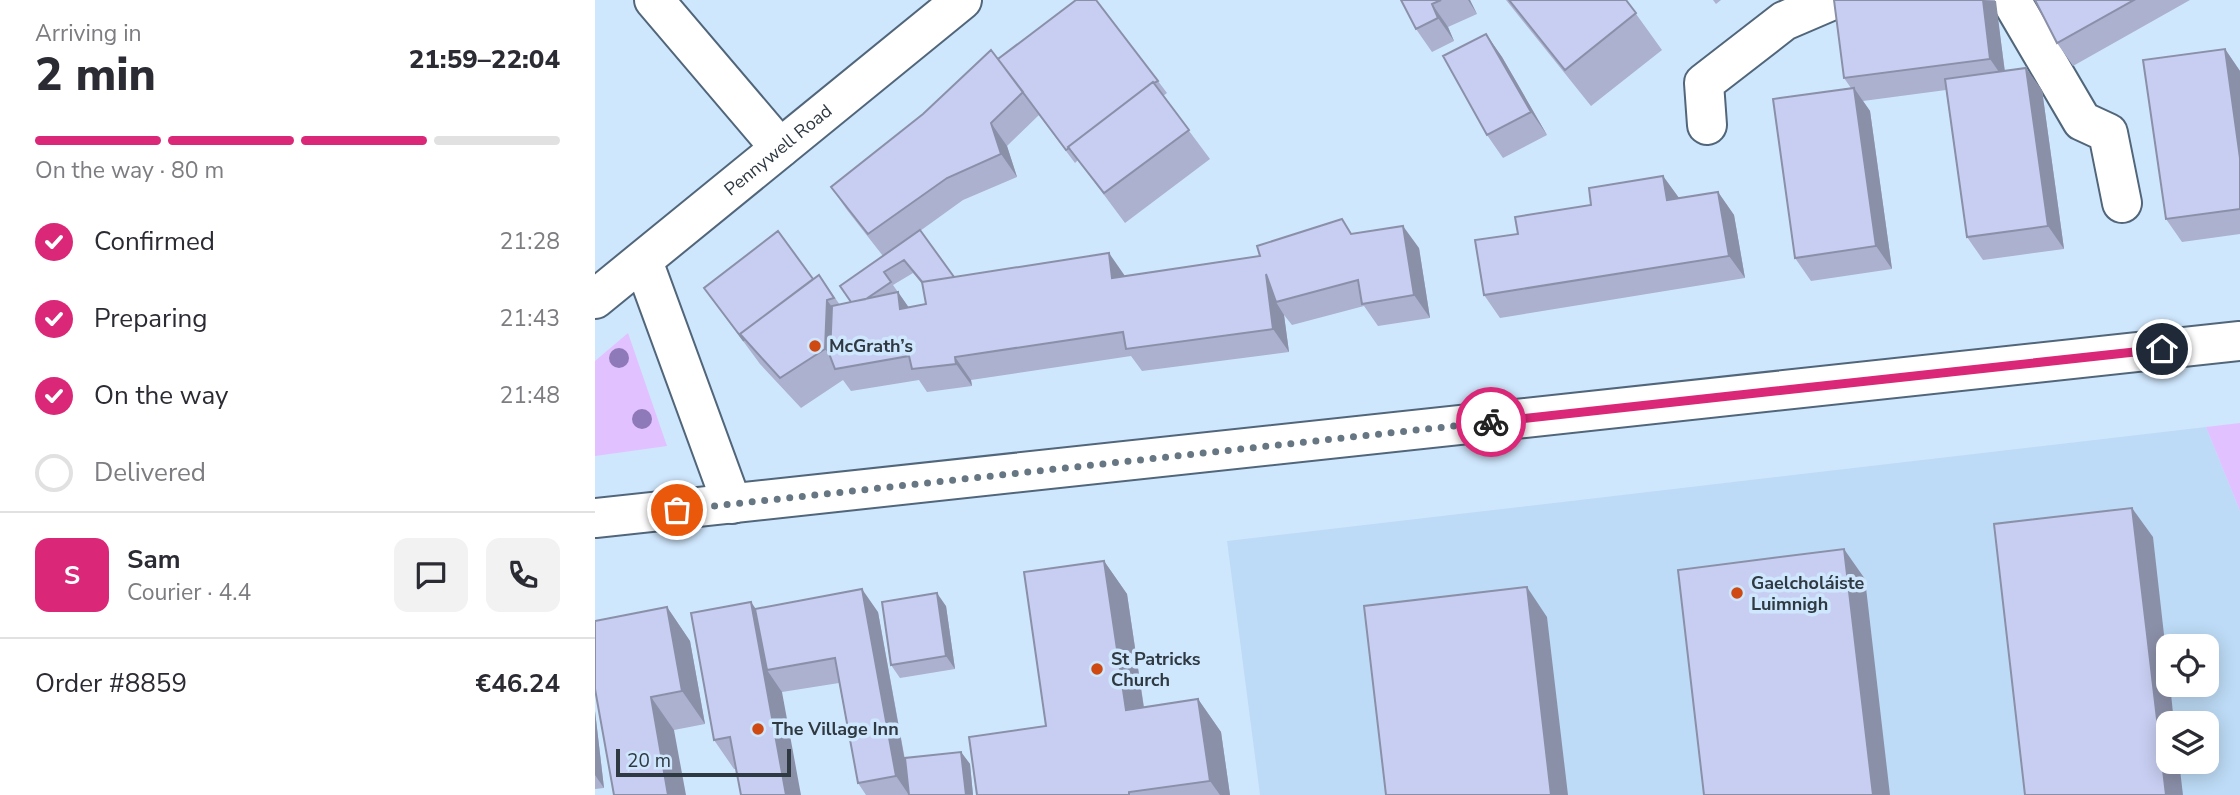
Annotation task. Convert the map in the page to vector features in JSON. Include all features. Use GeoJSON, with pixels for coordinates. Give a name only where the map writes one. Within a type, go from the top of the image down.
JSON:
{"type":"FeatureCollection","features":[{"type":"Feature","properties":{"kind":"main road"},"geometry":{"type":"LineString","coordinates":[[654,0],[780,148]]}},
{"type":"Feature","properties":{"kind":"main road","name":"Pennywell Road"},"geometry":{"type":"LineString","coordinates":[[595,299],[961,0]]}},
{"type":"Feature","properties":{"kind":"main road"},"geometry":{"type":"LineString","coordinates":[[1707,125],[1704,83],[1784,21],[1833,0]]}},
{"type":"Feature","properties":{"kind":"main road"},"geometry":{"type":"LineString","coordinates":[[2011,0],[2082,121],[2108,132],[2122,203]]}},
{"type":"Feature","properties":{"kind":"main road"},"geometry":{"type":"LineString","coordinates":[[643,261],[732,504]]}},
{"type":"Feature","properties":{"kind":"main road"},"geometry":{"type":"LineString","coordinates":[[595,518],[2240,341]]}},
{"type":"Feature","properties":{"kind":"shaded area"},"geometry":{"type":"Polygon","coordinates":[[[628,333],[667,446],[595,456],[595,361],[628,333]]]}},
{"type":"Feature","properties":{"kind":"shaded area"},"geometry":{"type":"Polygon","coordinates":[[[2240,423],[2240,511],[2206,427],[2240,423]]]}},
{"type":"Feature","properties":{"kind":"shaded area","name":"Gaelcholáiste Luimnigh"},"geometry":{"type":"Polygon","coordinates":[[[2206,427],[2240,511],[2240,795],[1260,795],[1227,541],[2206,427]]]}},
{"type":"Feature","properties":{"kind":"building"},"geometry":{"type":"Polygon","coordinates":[[[1076,0],[1096,0],[1158,81],[1153,82],[1066,150],[998,59],[1076,0]]]}},
{"type":"Feature","properties":{"kind":"building"},"geometry":{"type":"Polygon","coordinates":[[[1401,0],[1441,0],[1432,4],[1438,18],[1416,29],[1401,0]]]}},
{"type":"Feature","properties":{"kind":"building"},"geometry":{"type":"Polygon","coordinates":[[[1509,0],[1626,0],[1636,13],[1565,70],[1509,0]]]}},
{"type":"Feature","properties":{"kind":"building"},"geometry":{"type":"Polygon","coordinates":[[[1834,0],[1983,0],[1990,59],[1844,78],[1834,0]]]}},
{"type":"Feature","properties":{"kind":"building"},"geometry":{"type":"Polygon","coordinates":[[[2035,0],[2134,0],[2057,43],[2035,0]]]}},
{"type":"Feature","properties":{"kind":"building"},"geometry":{"type":"Polygon","coordinates":[[[1486,34],[1531,112],[1487,135],[1443,56],[1486,34]]]}},
{"type":"Feature","properties":{"kind":"building"},"geometry":{"type":"Polygon","coordinates":[[[2225,49],[2240,158],[2240,209],[2166,219],[2143,60],[2225,49]]]}},
{"type":"Feature","properties":{"kind":"building"},"geometry":{"type":"Polygon","coordinates":[[[991,50],[1023,92],[991,123],[1001,154],[947,178],[868,234],[831,187],[923,114],[991,50]]]}},
{"type":"Feature","properties":{"kind":"building"},"geometry":{"type":"Polygon","coordinates":[[[2026,68],[2048,226],[1967,237],[1945,79],[2026,68]]]}},
{"type":"Feature","properties":{"kind":"building"},"geometry":{"type":"Polygon","coordinates":[[[1153,82],[1189,130],[1104,193],[1068,147],[1153,82]]]}},
{"type":"Feature","properties":{"kind":"building"},"geometry":{"type":"Polygon","coordinates":[[[1854,88],[1876,246],[1795,258],[1773,99],[1854,88]]]}},
{"type":"Feature","properties":{"kind":"building"},"geometry":{"type":"Polygon","coordinates":[[[1663,176],[1667,200],[1718,192],[1729,256],[1484,295],[1475,240],[1518,234],[1515,217],[1591,205],[1589,188],[1663,176]]]}},
{"type":"Feature","properties":{"kind":"building"},"geometry":{"type":"Polygon","coordinates":[[[1342,219],[1351,234],[1403,226],[1414,295],[1362,304],[1358,280],[1276,302],[1266,274],[1273,329],[1126,349],[1123,332],[955,357],[956,364],[912,369],[909,356],[835,369],[830,356],[832,306],[898,292],[900,309],[926,304],[922,282],[1109,253],[1112,278],[1260,256],[1257,246],[1342,219]]]}},
{"type":"Feature","properties":{"kind":"building"},"geometry":{"type":"Polygon","coordinates":[[[920,230],[954,277],[922,282],[904,260],[884,272],[891,282],[866,299],[851,302],[840,286],[920,230]]]}},
{"type":"Feature","properties":{"kind":"building"},"geometry":{"type":"Polygon","coordinates":[[[778,231],[813,279],[740,334],[744,341],[704,288],[778,231]]]}},
{"type":"Feature","properties":{"kind":"building"},"geometry":{"type":"Polygon","coordinates":[[[819,275],[834,298],[827,300],[825,349],[780,378],[740,334],[819,275]]]}},
{"type":"Feature","properties":{"kind":"building"},"geometry":{"type":"Polygon","coordinates":[[[2132,508],[2156,711],[2156,774],[2164,774],[2166,795],[2025,795],[1994,524],[2132,508]]]}},
{"type":"Feature","properties":{"kind":"building"},"geometry":{"type":"Polygon","coordinates":[[[1844,549],[1873,795],[1704,795],[1678,570],[1844,549]]]}},
{"type":"Feature","properties":{"kind":"building","name":"St Patricks Church"},"geometry":{"type":"Polygon","coordinates":[[[1104,561],[1126,710],[1198,699],[1210,781],[1129,792],[1129,795],[977,795],[969,737],[1046,726],[1024,572],[1104,561]]]}},
{"type":"Feature","properties":{"kind":"building"},"geometry":{"type":"Polygon","coordinates":[[[1527,587],[1551,795],[1386,795],[1364,606],[1527,587]]]}},
{"type":"Feature","properties":{"kind":"building"},"geometry":{"type":"Polygon","coordinates":[[[862,589],[896,776],[858,783],[835,658],[767,670],[755,609],[862,589]]]}},
{"type":"Feature","properties":{"kind":"building"},"geometry":{"type":"Polygon","coordinates":[[[937,593],[946,656],[891,665],[882,602],[937,593]]]}},
{"type":"Feature","properties":{"kind":"building","name":"The Village Inn"},"geometry":{"type":"Polygon","coordinates":[[[751,602],[786,795],[741,795],[730,737],[714,740],[691,613],[751,602]]]}},
{"type":"Feature","properties":{"kind":"building"},"geometry":{"type":"Polygon","coordinates":[[[667,607],[682,691],[651,697],[668,795],[614,795],[595,689],[595,621],[667,607]]]}},
{"type":"Feature","properties":{"kind":"building"},"geometry":{"type":"Polygon","coordinates":[[[961,752],[966,795],[909,795],[905,758],[961,752]]]}},
{"type":"Feature","properties":{"kind":"way so far"},"geometry":{"type":"LineString","coordinates":[[677,510],[1491,422]]}},
{"type":"Feature","properties":{"kind":"place","name":"McGrath’s"},"geometry":{"type":"Point","coordinates":[815,346]}},
{"type":"Feature","properties":{"kind":"place","name":"Gaelcholáiste Luimnigh"},"geometry":{"type":"Point","coordinates":[1737,593]}},
{"type":"Feature","properties":{"kind":"place","name":"St Patricks Church"},"geometry":{"type":"Point","coordinates":[1097,669]}},
{"type":"Feature","properties":{"kind":"place","name":"The Village Inn"},"geometry":{"type":"Point","coordinates":[758,729]}},
{"type":"Feature","properties":{"kind":"route"},"geometry":{"type":"LineString","coordinates":[[1491,422],[2162,349]]}}]}
